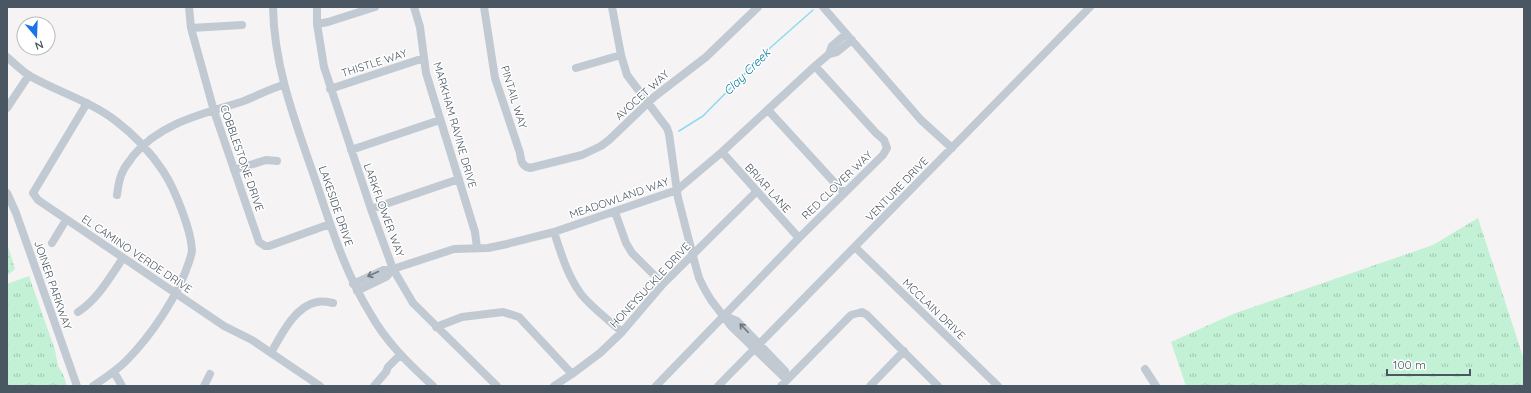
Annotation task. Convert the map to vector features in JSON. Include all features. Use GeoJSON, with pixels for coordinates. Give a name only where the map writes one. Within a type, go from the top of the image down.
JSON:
{"type":"FeatureCollection","features":[{"type":"Feature","properties":{"kind":"street","name":"COBBLESTONE DRIVE"},"geometry":{"type":"LineString","coordinates":[[189,7],[191,28],[214,111],[256,232],[257,239],[261,245],[269,246],[330,224]]}},
{"type":"Feature","properties":{"kind":"street","name":"LAKESIDE DRIVE"},"geometry":{"type":"LineString","coordinates":[[273,7],[274,35],[283,85],[330,224],[355,287],[377,324],[402,357],[433,386]]}},
{"type":"Feature","properties":{"kind":"street","name":"LARKFLOWER WAY"},"geometry":{"type":"LineString","coordinates":[[317,7],[317,24],[324,67],[330,89],[393,269],[413,303],[497,386]]}},
{"type":"Feature","properties":{"kind":"street"},"geometry":{"type":"LineString","coordinates":[[317,24],[375,7]]}},
{"type":"Feature","properties":{"kind":"street","name":"MARKHAM RAVINE DRIVE"},"geometry":{"type":"LineString","coordinates":[[414,7],[420,27],[426,73],[475,232],[477,248]]}},
{"type":"Feature","properties":{"kind":"street","name":"PINTAIL WAY"},"geometry":{"type":"LineString","coordinates":[[484,7],[495,78],[520,153],[521,163],[525,167]]}},
{"type":"Feature","properties":{"kind":"street"},"geometry":{"type":"LineString","coordinates":[[612,7],[621,55],[627,75],[670,134],[677,190],[699,278],[711,300],[724,316],[737,321],[786,381],[850,315],[862,312],[867,315],[904,351],[938,386]]}},
{"type":"Feature","properties":{"kind":"street","name":"AVOCET WAY"},"geometry":{"type":"LineString","coordinates":[[525,167],[530,168],[592,151],[609,140],[648,102],[706,57],[758,7]]}},
{"type":"Feature","properties":{"kind":"street"},"geometry":{"type":"LineString","coordinates":[[823,7],[921,120],[952,148]]}},
{"type":"Feature","properties":{"kind":"street","name":"VENTURE DRIVE"},"geometry":{"type":"LineString","coordinates":[[718,386],[1090,7]]}},
{"type":"Feature","properties":{"kind":"street"},"geometry":{"type":"LineString","coordinates":[[191,28],[242,25]]}},
{"type":"Feature","properties":{"kind":"street","name":"MEADOWLAND WAY"},"geometry":{"type":"LineString","coordinates":[[355,287],[383,270],[393,269],[454,249],[488,248],[554,232],[677,190],[722,152],[829,54],[832,46],[849,37]]}},
{"type":"Feature","properties":{"kind":"street"},"geometry":{"type":"LineString","coordinates":[[576,68],[621,55]]}},
{"type":"Feature","properties":{"kind":"street"},"geometry":{"type":"LineString","coordinates":[[7,56],[29,75],[88,103],[115,120],[142,146],[163,172],[177,200],[188,231],[192,251],[186,272],[177,293],[150,332],[127,360],[114,372],[93,386]]}},
{"type":"Feature","properties":{"kind":"street","name":"THISTLE WAY"},"geometry":{"type":"LineString","coordinates":[[330,89],[424,58]]}},
{"type":"Feature","properties":{"kind":"street","name":"RED CLOVER WAY"},"geometry":{"type":"LineString","coordinates":[[724,316],[799,238],[883,155],[887,148],[884,140],[815,66]]}},
{"type":"Feature","properties":{"kind":"street"},"geometry":{"type":"LineString","coordinates":[[7,108],[29,75]]}},
{"type":"Feature","properties":{"kind":"street"},"geometry":{"type":"LineString","coordinates":[[117,195],[123,170],[142,146],[167,128],[250,99],[265,91],[283,85]]}},
{"type":"Feature","properties":{"kind":"street","name":"EL CAMINO VERDE DRIVE"},"geometry":{"type":"LineString","coordinates":[[88,103],[33,193],[38,200],[224,326],[252,340],[320,386]]}},
{"type":"Feature","properties":{"kind":"street"},"geometry":{"type":"LineString","coordinates":[[768,110],[844,193]]}},
{"type":"Feature","properties":{"kind":"street"},"geometry":{"type":"LineString","coordinates":[[351,150],[440,120]]}},
{"type":"Feature","properties":{"kind":"street","name":"BRIAR LANE"},"geometry":{"type":"LineString","coordinates":[[722,152],[756,192],[799,238]]}},
{"type":"Feature","properties":{"kind":"street"},"geometry":{"type":"LineString","coordinates":[[234,170],[266,160],[277,161]]}},
{"type":"Feature","properties":{"kind":"street"},"geometry":{"type":"LineString","coordinates":[[371,209],[459,179]]}},
{"type":"Feature","properties":{"kind":"street","name":"HONEYSUCKLE DRIVE"},"geometry":{"type":"LineString","coordinates":[[554,386],[600,353],[622,332],[664,284],[756,192]]}},
{"type":"Feature","properties":{"kind":"street","name":"JOINER PARKWAY"},"geometry":{"type":"LineString","coordinates":[[7,193],[16,213],[77,386]]}},
{"type":"Feature","properties":{"kind":"street"},"geometry":{"type":"LineString","coordinates":[[615,212],[626,243],[632,253],[664,284]]}},
{"type":"Feature","properties":{"kind":"street"},"geometry":{"type":"LineString","coordinates":[[52,243],[66,220]]}},
{"type":"Feature","properties":{"kind":"street"},"geometry":{"type":"LineString","coordinates":[[554,232],[570,278],[582,295],[622,332]]}},
{"type":"Feature","properties":{"kind":"street","name":"MCCLAIN DRIVE"},"geometry":{"type":"LineString","coordinates":[[855,247],[998,386]]}},
{"type":"Feature","properties":{"kind":"street"},"geometry":{"type":"LineString","coordinates":[[78,312],[86,307],[96,297],[123,258]]}},
{"type":"Feature","properties":{"kind":"street"},"geometry":{"type":"LineString","coordinates":[[271,353],[292,320],[306,306],[317,302],[333,303]]}},
{"type":"Feature","properties":{"kind":"street"},"geometry":{"type":"LineString","coordinates":[[436,327],[462,317],[503,312],[519,317],[572,374]]}},
{"type":"Feature","properties":{"kind":"street"},"geometry":{"type":"LineString","coordinates":[[656,386],[724,316]]}},
{"type":"Feature","properties":{"kind":"street"},"geometry":{"type":"LineString","coordinates":[[870,386],[904,351]]}},
{"type":"Feature","properties":{"kind":"street"},"geometry":{"type":"LineString","coordinates":[[374,386],[386,372],[388,367],[402,357]]}},
{"type":"Feature","properties":{"kind":"street"},"geometry":{"type":"LineString","coordinates":[[1145,369],[1156,386]]}},
{"type":"Feature","properties":{"kind":"street"},"geometry":{"type":"LineString","coordinates":[[114,372],[122,386]]}},
{"type":"Feature","properties":{"kind":"street"},"geometry":{"type":"LineString","coordinates":[[204,386],[210,374]]}},
{"type":"Feature","properties":{"kind":"green space"},"geometry":{"type":"Polygon","coordinates":[[[1478,218],[1524,360],[1524,386],[1186,386],[1171,342],[1233,314],[1433,245],[1478,218]]]}},
{"type":"Feature","properties":{"kind":"green space"},"geometry":{"type":"Polygon","coordinates":[[[7,243],[15,269],[7,276],[7,243]]]}},
{"type":"Feature","properties":{"kind":"green space"},"geometry":{"type":"Polygon","coordinates":[[[29,276],[55,350],[58,366],[63,374],[67,386],[7,386],[7,284],[29,276]]]}},
{"type":"Feature","properties":{"kind":"waterway","name":"Clay Creek"},"geometry":{"type":"LineString","coordinates":[[679,131],[703,116],[770,48],[813,10]]}}]}
